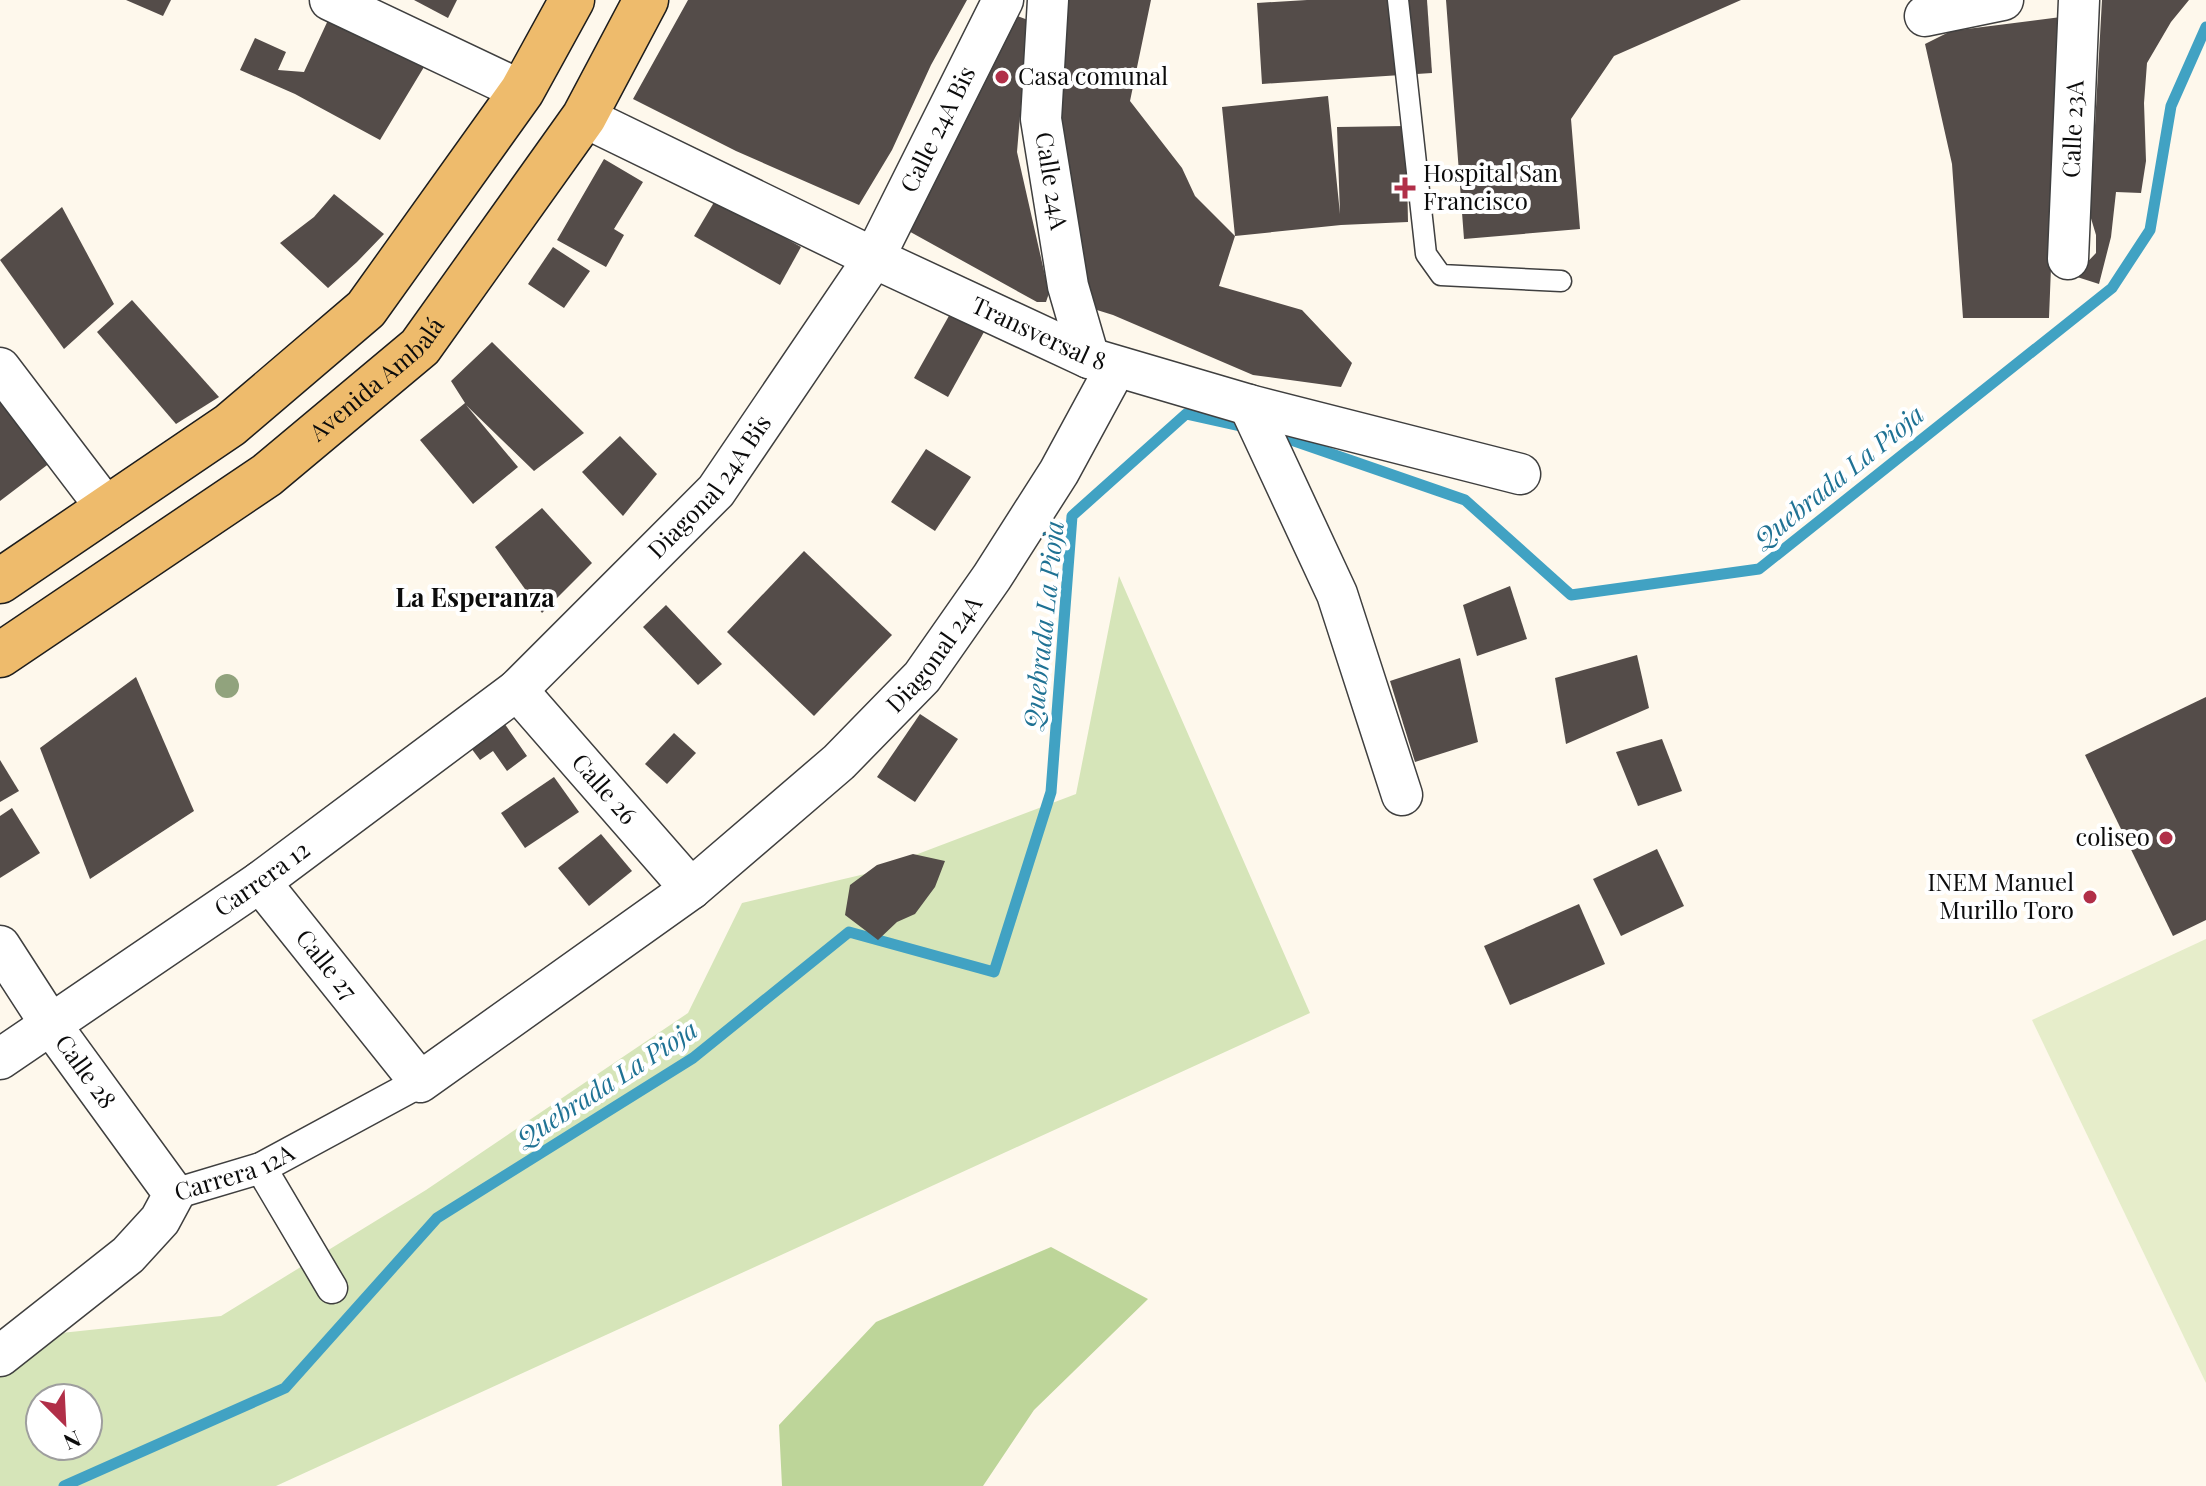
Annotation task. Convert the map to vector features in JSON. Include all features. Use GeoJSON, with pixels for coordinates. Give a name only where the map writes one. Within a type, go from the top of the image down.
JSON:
{"type":"FeatureCollection","features":[{"type":"Feature","properties":{"kind":"main road"},"geometry":{"type":"LineString","coordinates":[[0,581],[230,425],[366,309],[522,91],[572,0]]}},
{"type":"Feature","properties":{"kind":"main road","name":"Avenida Ambalá"},"geometry":{"type":"LineString","coordinates":[[0,655],[267,475],[420,347],[584,117],[646,0]]}},
{"type":"Feature","properties":{"kind":"street"},"geometry":{"type":"LineString","coordinates":[[330,0],[522,91]]}},
{"type":"Feature","properties":{"kind":"street","name":"Calle 24A Bis"},"geometry":{"type":"LineString","coordinates":[[874,258],[1003,0]]}},
{"type":"Feature","properties":{"kind":"street","name":"Calle 24A"},"geometry":{"type":"LineString","coordinates":[[1048,0],[1041,119],[1068,286],[1102,363]]}},
{"type":"Feature","properties":{"kind":"street"},"geometry":{"type":"LineString","coordinates":[[1925,16],[2003,0]]}},
{"type":"Feature","properties":{"kind":"street","name":"Calle 23A"},"geometry":{"type":"LineString","coordinates":[[2068,259],[2079,0]]}},
{"type":"Feature","properties":{"kind":"street","name":"Transversal 8"},"geometry":{"type":"LineString","coordinates":[[584,117],[874,258],[1102,363],[1250,406],[1520,474]]}},
{"type":"Feature","properties":{"kind":"street","name":"Diagonal 24A Bis"},"geometry":{"type":"LineString","coordinates":[[517,690],[716,491],[874,258]]}},
{"type":"Feature","properties":{"kind":"street","name":"Diagonal 24A"},"geometry":{"type":"LineString","coordinates":[[691,889],[839,762],[922,677],[992,577],[1050,485],[1102,363]]}},
{"type":"Feature","properties":{"kind":"street"},"geometry":{"type":"LineString","coordinates":[[0,368],[108,510]]}},
{"type":"Feature","properties":{"kind":"street"},"geometry":{"type":"LineString","coordinates":[[1250,406],[1337,594],[1402,795]]}},
{"type":"Feature","properties":{"kind":"street","name":"Carrera 12"},"geometry":{"type":"LineString","coordinates":[[0,1059],[260,882],[517,690]]}},
{"type":"Feature","properties":{"kind":"street","name":"Calle 26"},"geometry":{"type":"LineString","coordinates":[[517,690],[691,889]]}},
{"type":"Feature","properties":{"kind":"street","name":"Calle 27"},"geometry":{"type":"LineString","coordinates":[[260,882],[420,1082]]}},
{"type":"Feature","properties":{"kind":"street","name":"Carrera 12A"},"geometry":{"type":"LineString","coordinates":[[0,1356],[128,1255],[160,1220],[174,1194],[261,1168],[420,1082],[691,889]]}},
{"type":"Feature","properties":{"kind":"street","name":"Calle 28"},"geometry":{"type":"LineString","coordinates":[[0,946],[51,1025],[174,1194]]}},
{"type":"Feature","properties":{"kind":"street"},"geometry":{"type":"LineString","coordinates":[[261,1168],[332,1288]]}},
{"type":"Feature","properties":{"kind":"lane"},"geometry":{"type":"LineString","coordinates":[[1398,0],[1426,254],[1441,275],[1561,281]]}},
{"type":"Feature","properties":{"kind":"green space"},"geometry":{"type":"Polygon","coordinates":[[[1119,576],[1310,1013],[276,1486],[0,1486],[0,1364],[33,1336],[221,1316],[426,1190],[688,1013],[742,903],[865,874],[1076,794],[1119,576]]]}},
{"type":"Feature","properties":{"kind":"green space"},"geometry":{"type":"Polygon","coordinates":[[[2206,939],[2206,1383],[2032,1020],[2206,939]]]}},
{"type":"Feature","properties":{"kind":"green space"},"geometry":{"type":"Polygon","coordinates":[[[1051,1247],[1148,1299],[1034,1410],[983,1486],[782,1486],[779,1425],[876,1322],[1051,1247]]]}},
{"type":"Feature","properties":{"kind":"building"},"geometry":{"type":"Polygon","coordinates":[[[126,0],[171,0],[163,16],[126,0]]]}},
{"type":"Feature","properties":{"kind":"building"},"geometry":{"type":"Polygon","coordinates":[[[414,0],[457,0],[448,18],[414,0]]]}},
{"type":"Feature","properties":{"kind":"building"},"geometry":{"type":"Polygon","coordinates":[[[688,0],[967,0],[931,65],[892,150],[859,205],[736,151],[633,99],[688,0]]]}},
{"type":"Feature","properties":{"kind":"building"},"geometry":{"type":"Polygon","coordinates":[[[1059,0],[1151,0],[1130,101],[1182,168],[1195,196],[1235,236],[1219,286],[1302,310],[1352,363],[1341,387],[1253,375],[1113,315],[1084,306],[1056,184],[1059,0]]]}},
{"type":"Feature","properties":{"kind":"building"},"geometry":{"type":"Polygon","coordinates":[[[1427,0],[1432,73],[1262,84],[1257,3],[1427,0]]]}},
{"type":"Feature","properties":{"kind":"building"},"geometry":{"type":"Polygon","coordinates":[[[1446,0],[1741,0],[1614,56],[1571,119],[1580,229],[1464,239],[1446,0]]]}},
{"type":"Feature","properties":{"kind":"building"},"geometry":{"type":"Polygon","coordinates":[[[2102,0],[2189,0],[2171,22],[2147,63],[2144,103],[2146,161],[2141,193],[2116,192],[2111,237],[2099,284],[2074,276],[2096,253],[2096,235],[2090,215],[2102,0]]]}},
{"type":"Feature","properties":{"kind":"building"},"geometry":{"type":"Polygon","coordinates":[[[1012,14],[1028,20],[1017,152],[1049,293],[1046,302],[1037,302],[905,229],[1012,14]]]}},
{"type":"Feature","properties":{"kind":"building"},"geometry":{"type":"Polygon","coordinates":[[[2061,17],[2049,318],[1963,318],[1952,164],[1925,44],[1951,31],[2061,17]]]}},
{"type":"Feature","properties":{"kind":"building"},"geometry":{"type":"Polygon","coordinates":[[[329,18],[424,67],[380,140],[295,94],[240,70],[255,38],[286,52],[278,70],[304,72],[329,18]]]}},
{"type":"Feature","properties":{"kind":"building"},"geometry":{"type":"Polygon","coordinates":[[[1328,96],[1340,214],[1337,127],[1406,126],[1408,222],[1341,225],[1235,236],[1222,107],[1328,96]]]}},
{"type":"Feature","properties":{"kind":"building"},"geometry":{"type":"Polygon","coordinates":[[[604,159],[643,182],[614,229],[624,235],[606,267],[557,240],[604,159]]]}},
{"type":"Feature","properties":{"kind":"building"},"geometry":{"type":"Polygon","coordinates":[[[334,194],[384,234],[328,288],[280,243],[314,217],[334,194]]]}},
{"type":"Feature","properties":{"kind":"building"},"geometry":{"type":"Polygon","coordinates":[[[716,199],[801,247],[780,285],[694,236],[716,199]]]}},
{"type":"Feature","properties":{"kind":"building"},"geometry":{"type":"Polygon","coordinates":[[[62,207],[114,304],[64,349],[0,260],[62,207]]]}},
{"type":"Feature","properties":{"kind":"building"},"geometry":{"type":"Polygon","coordinates":[[[553,247],[590,271],[564,308],[528,284],[553,247]]]}},
{"type":"Feature","properties":{"kind":"building"},"geometry":{"type":"Polygon","coordinates":[[[132,300],[219,397],[176,424],[97,332],[132,300]]]}},
{"type":"Feature","properties":{"kind":"building"},"geometry":{"type":"Polygon","coordinates":[[[950,314],[984,332],[948,397],[914,378],[950,314]]]}},
{"type":"Feature","properties":{"kind":"building"},"geometry":{"type":"Polygon","coordinates":[[[492,342],[584,433],[534,471],[466,405],[518,467],[473,504],[420,440],[465,403],[451,381],[492,342]]]}},
{"type":"Feature","properties":{"kind":"building"},"geometry":{"type":"Polygon","coordinates":[[[0,378],[59,456],[0,501],[0,378]]]}},
{"type":"Feature","properties":{"kind":"building"},"geometry":{"type":"Polygon","coordinates":[[[620,436],[657,474],[623,516],[582,472],[620,436]]]}},
{"type":"Feature","properties":{"kind":"building"},"geometry":{"type":"Polygon","coordinates":[[[926,449],[971,477],[935,531],[891,502],[926,449]]]}},
{"type":"Feature","properties":{"kind":"building"},"geometry":{"type":"Polygon","coordinates":[[[542,508],[592,563],[542,613],[495,547],[542,508]]]}},
{"type":"Feature","properties":{"kind":"building"},"geometry":{"type":"Polygon","coordinates":[[[804,551],[892,635],[814,716],[727,632],[804,551]]]}},
{"type":"Feature","properties":{"kind":"building"},"geometry":{"type":"Polygon","coordinates":[[[1510,586],[1527,639],[1477,656],[1463,605],[1510,586]]]}},
{"type":"Feature","properties":{"kind":"building"},"geometry":{"type":"Polygon","coordinates":[[[666,605],[722,664],[698,685],[643,627],[666,605]]]}},
{"type":"Feature","properties":{"kind":"building"},"geometry":{"type":"Polygon","coordinates":[[[1637,655],[1649,708],[1566,744],[1555,678],[1637,655]]]}},
{"type":"Feature","properties":{"kind":"building"},"geometry":{"type":"Polygon","coordinates":[[[1460,658],[1478,742],[1415,762],[1390,681],[1460,658]]]}},
{"type":"Feature","properties":{"kind":"building"},"geometry":{"type":"Polygon","coordinates":[[[136,677],[194,811],[90,879],[40,748],[136,677]]]}},
{"type":"Feature","properties":{"kind":"building","name":"coliseo"},"geometry":{"type":"Polygon","coordinates":[[[2206,697],[2206,920],[2173,936],[2085,755],[2206,697]]]}},
{"type":"Feature","properties":{"kind":"building"},"geometry":{"type":"Polygon","coordinates":[[[920,714],[958,739],[915,802],[877,777],[920,714]]]}},
{"type":"Feature","properties":{"kind":"building"},"geometry":{"type":"Polygon","coordinates":[[[502,720],[527,756],[507,771],[493,751],[480,760],[468,744],[502,720]]]}},
{"type":"Feature","properties":{"kind":"building"},"geometry":{"type":"Polygon","coordinates":[[[674,733],[696,753],[667,784],[645,764],[674,733]]]}},
{"type":"Feature","properties":{"kind":"building"},"geometry":{"type":"Polygon","coordinates":[[[1662,739],[1682,791],[1638,806],[1616,752],[1662,739]]]}},
{"type":"Feature","properties":{"kind":"building"},"geometry":{"type":"Polygon","coordinates":[[[0,760],[19,791],[0,802],[0,760]]]}},
{"type":"Feature","properties":{"kind":"building"},"geometry":{"type":"Polygon","coordinates":[[[554,777],[579,812],[525,848],[501,813],[554,777]]]}},
{"type":"Feature","properties":{"kind":"building"},"geometry":{"type":"Polygon","coordinates":[[[12,808],[40,853],[0,878],[0,816],[12,808]]]}},
{"type":"Feature","properties":{"kind":"building"},"geometry":{"type":"Polygon","coordinates":[[[601,834],[632,871],[589,906],[558,868],[601,834]]]}},
{"type":"Feature","properties":{"kind":"building"},"geometry":{"type":"Polygon","coordinates":[[[1657,849],[1684,906],[1621,936],[1593,879],[1657,849]]]}},
{"type":"Feature","properties":{"kind":"building"},"geometry":{"type":"Polygon","coordinates":[[[913,854],[945,861],[935,887],[915,914],[897,922],[878,940],[845,915],[850,885],[877,865],[913,854]]]}},
{"type":"Feature","properties":{"kind":"building"},"geometry":{"type":"Polygon","coordinates":[[[1579,904],[1605,964],[1510,1005],[1484,946],[1579,904]]]}},
{"type":"Feature","properties":{"kind":"waterway","name":"Quebrada La Pioja"},"geometry":{"type":"LineString","coordinates":[[1274,434],[1465,500],[1571,595],[1759,569],[2112,288],[2150,230],[2171,106],[2206,27]]}},
{"type":"Feature","properties":{"kind":"waterway","name":"Quebrada La Pioja"},"geometry":{"type":"LineString","coordinates":[[64,1486],[285,1388],[437,1218],[693,1058],[849,932],[994,972],[1051,792],[1072,516],[1186,414],[1249,428]]}},
{"type":"Feature","properties":{"kind":"place","name":"Casa comunal"},"geometry":{"type":"Point","coordinates":[1002,77]}},
{"type":"Feature","properties":{"kind":"place","name":"Hospital San Francisco"},"geometry":{"type":"Point","coordinates":[1405,188]}},
{"type":"Feature","properties":{"kind":"place","name":"coliseo"},"geometry":{"type":"Point","coordinates":[2166,838]}},
{"type":"Feature","properties":{"kind":"place","name":"INEM Manuel Murillo Toro"},"geometry":{"type":"Point","coordinates":[2090,897]}},
{"type":"Feature","properties":{"kind":"district","name":"La Esperanza"},"geometry":{"type":"Point","coordinates":[475,598]}}]}
